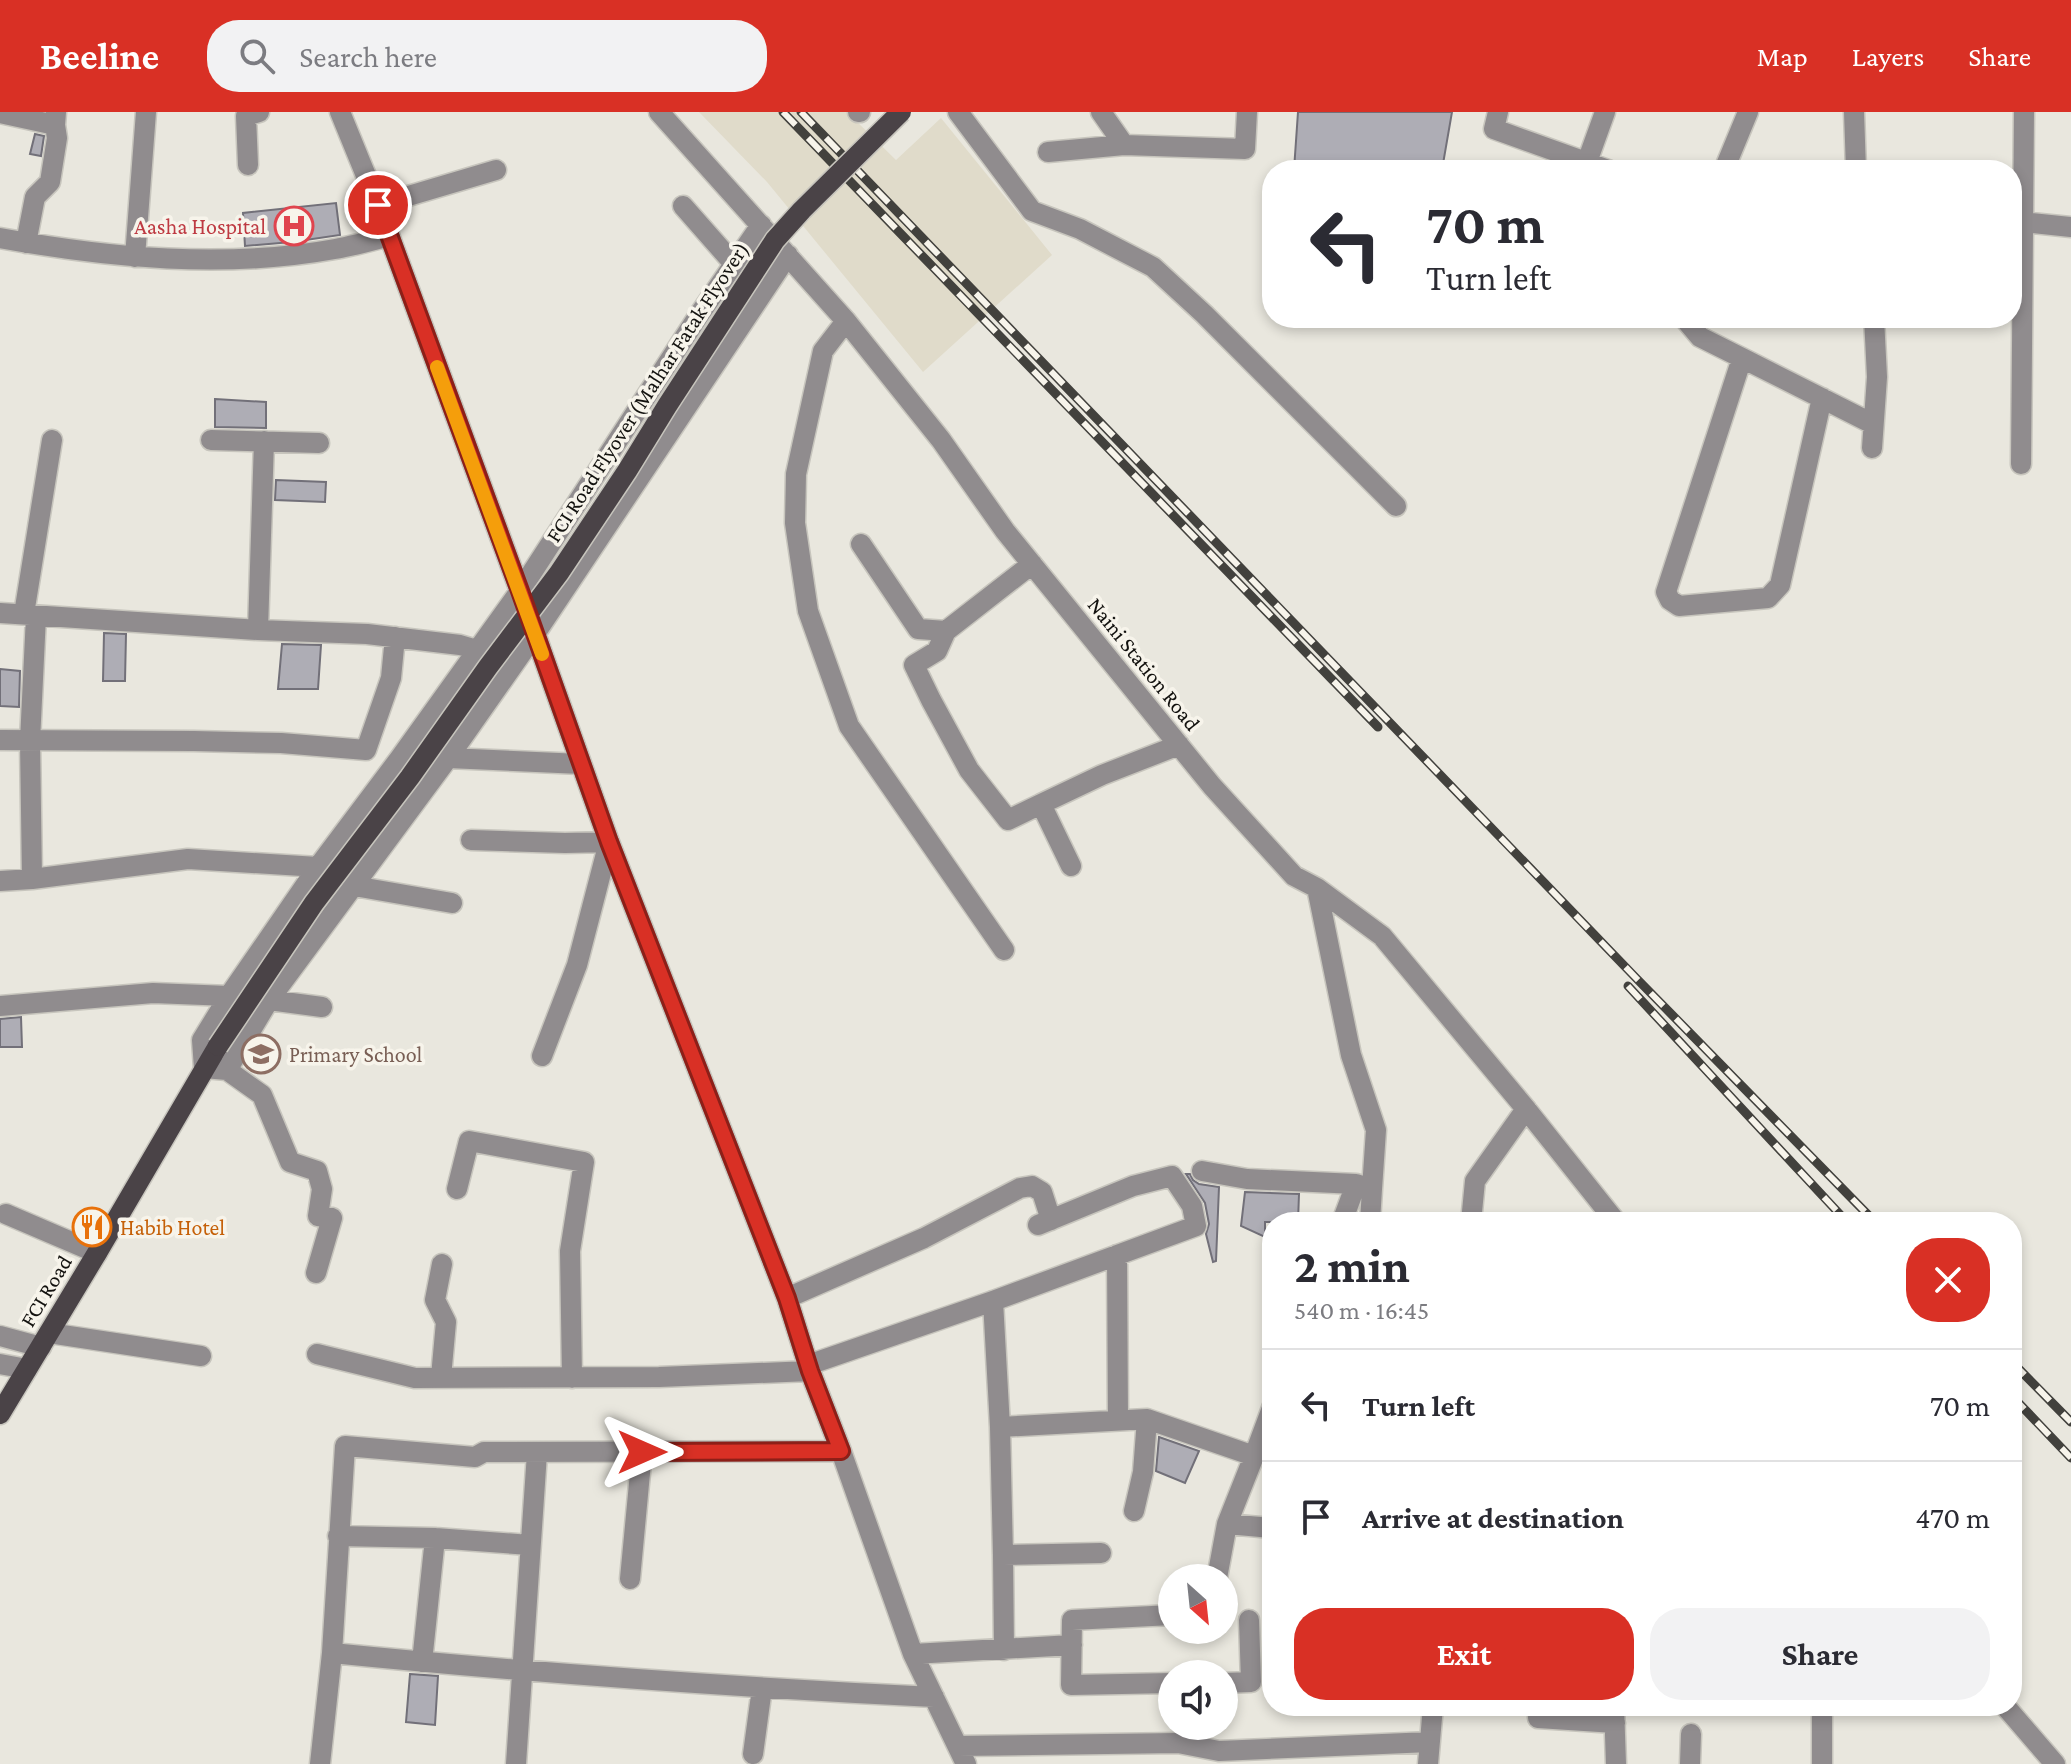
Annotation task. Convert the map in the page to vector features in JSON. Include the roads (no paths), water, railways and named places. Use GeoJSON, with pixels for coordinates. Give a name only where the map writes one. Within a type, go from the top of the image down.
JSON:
{"type":"FeatureCollection","features":[{"type":"Feature","properties":{"kind":"main road","name":"FCI Road Flyover (Malhar Fatak Flyover)"},"geometry":{"type":"LineString","coordinates":[[204,1068],[314,903],[559,573],[775,240],[901,112]]}},
{"type":"Feature","properties":{"kind":"main road","name":"FCI Road"},"geometry":{"type":"LineString","coordinates":[[0,1414],[204,1068]]}},
{"type":"Feature","properties":{"kind":"street"},"geometry":{"type":"LineString","coordinates":[[135,257],[146,112]]}},
{"type":"Feature","properties":{"kind":"street"},"geometry":{"type":"LineString","coordinates":[[248,165],[246,116],[259,112]]}},
{"type":"Feature","properties":{"kind":"street"},"geometry":{"type":"LineString","coordinates":[[340,112],[378,205],[609,842],[787,1298],[809,1368],[913,1654],[962,1755],[1131,1754],[1178,1743],[1220,1757],[1313,1756],[1430,1742]]}},
{"type":"Feature","properties":{"kind":"street","name":"Naini Station Road"},"geometry":{"type":"LineString","coordinates":[[659,112],[846,321],[941,440],[1005,531],[1212,786],[1294,876],[1317,888],[1382,936],[1608,1212]]}},
{"type":"Feature","properties":{"kind":"street"},"geometry":{"type":"LineString","coordinates":[[958,112],[1032,211],[1080,229],[1153,267],[1396,506]]}},
{"type":"Feature","properties":{"kind":"street"},"geometry":{"type":"LineString","coordinates":[[1048,152],[1124,145],[1245,149],[1247,112]]}},
{"type":"Feature","properties":{"kind":"street"},"geometry":{"type":"LineString","coordinates":[[1498,112],[1494,129],[1581,160]]}},
{"type":"Feature","properties":{"kind":"street"},"geometry":{"type":"LineString","coordinates":[[1588,160],[1605,112]]}},
{"type":"Feature","properties":{"kind":"street"},"geometry":{"type":"LineString","coordinates":[[1728,160],[1748,112]]}},
{"type":"Feature","properties":{"kind":"street"},"geometry":{"type":"LineString","coordinates":[[1854,112],[1856,160]]}},
{"type":"Feature","properties":{"kind":"street"},"geometry":{"type":"LineString","coordinates":[[2021,464],[2024,112]]}},
{"type":"Feature","properties":{"kind":"street"},"geometry":{"type":"LineString","coordinates":[[0,113],[56,119],[57,138],[50,182],[35,197],[26,243]]}},
{"type":"Feature","properties":{"kind":"street"},"geometry":{"type":"LineString","coordinates":[[1103,113],[1124,145]]}},
{"type":"Feature","properties":{"kind":"street"},"geometry":{"type":"LineString","coordinates":[[378,205],[496,170]]}},
{"type":"Feature","properties":{"kind":"street"},"geometry":{"type":"LineString","coordinates":[[683,206],[734,264]]}},
{"type":"Feature","properties":{"kind":"street"},"geometry":{"type":"LineString","coordinates":[[2023,222],[2071,227]]}},
{"type":"Feature","properties":{"kind":"street"},"geometry":{"type":"LineString","coordinates":[[316,1273],[341,1219],[318,1216],[322,1189],[317,1171],[290,1162],[262,1095],[227,1070],[204,1068],[202,1040],[318,867],[520,591],[761,225]]}},
{"type":"Feature","properties":{"kind":"street"},"geometry":{"type":"LineString","coordinates":[[0,238],[135,257],[196,260],[272,258],[336,249],[389,236]]}},
{"type":"Feature","properties":{"kind":"street"},"geometry":{"type":"LineString","coordinates":[[227,1070],[269,1000],[448,758],[535,634],[788,255]]}},
{"type":"Feature","properties":{"kind":"street"},"geometry":{"type":"LineString","coordinates":[[846,321],[823,351],[796,474],[795,523],[808,611],[849,726],[1004,950]]}},
{"type":"Feature","properties":{"kind":"street"},"geometry":{"type":"LineString","coordinates":[[1692,328],[1700,337],[1873,424]]}},
{"type":"Feature","properties":{"kind":"street"},"geometry":{"type":"LineString","coordinates":[[1872,448],[1877,377],[1875,328]]}},
{"type":"Feature","properties":{"kind":"street"},"geometry":{"type":"LineString","coordinates":[[1742,358],[1666,592],[1670,600],[1679,606],[1768,598],[1780,585],[1822,398]]}},
{"type":"Feature","properties":{"kind":"street"},"geometry":{"type":"LineString","coordinates":[[32,879],[30,615],[52,440]]}},
{"type":"Feature","properties":{"kind":"street"},"geometry":{"type":"LineString","coordinates":[[211,440],[319,443]]}},
{"type":"Feature","properties":{"kind":"street"},"geometry":{"type":"LineString","coordinates":[[258,630],[264,441]]}},
{"type":"Feature","properties":{"kind":"street"},"geometry":{"type":"LineString","coordinates":[[861,544],[918,629],[946,631]]}},
{"type":"Feature","properties":{"kind":"street"},"geometry":{"type":"LineString","coordinates":[[1032,564],[946,631],[937,651],[914,665],[969,770],[1008,820],[1102,775],[1179,745]]}},
{"type":"Feature","properties":{"kind":"street"},"geometry":{"type":"LineString","coordinates":[[0,613],[367,634],[460,645],[477,650]]}},
{"type":"Feature","properties":{"kind":"street"},"geometry":{"type":"LineString","coordinates":[[0,740],[281,743],[366,750],[391,678],[395,637]]}},
{"type":"Feature","properties":{"kind":"street"},"geometry":{"type":"LineString","coordinates":[[448,758],[581,764]]}},
{"type":"Feature","properties":{"kind":"street"},"geometry":{"type":"LineString","coordinates":[[1041,804],[1071,866]]}},
{"type":"Feature","properties":{"kind":"street"},"geometry":{"type":"LineString","coordinates":[[471,840],[609,842]]}},
{"type":"Feature","properties":{"kind":"street"},"geometry":{"type":"LineString","coordinates":[[542,1056],[577,965],[609,842]]}},
{"type":"Feature","properties":{"kind":"street"},"geometry":{"type":"LineString","coordinates":[[0,881],[188,859],[318,867]]}},
{"type":"Feature","properties":{"kind":"street"},"geometry":{"type":"LineString","coordinates":[[354,886],[452,903]]}},
{"type":"Feature","properties":{"kind":"street"},"geometry":{"type":"LineString","coordinates":[[1317,888],[1351,1055],[1376,1130],[1364,1186],[1348,1212]]}},
{"type":"Feature","properties":{"kind":"street"},"geometry":{"type":"LineString","coordinates":[[0,1006],[153,993],[229,996]]}},
{"type":"Feature","properties":{"kind":"street"},"geometry":{"type":"LineString","coordinates":[[269,1000],[322,1007]]}},
{"type":"Feature","properties":{"kind":"street"},"geometry":{"type":"LineString","coordinates":[[1472,1212],[1475,1181],[1526,1109]]}},
{"type":"Feature","properties":{"kind":"street"},"geometry":{"type":"LineString","coordinates":[[457,1189],[469,1141],[584,1162],[570,1251],[572,1378]]}},
{"type":"Feature","properties":{"kind":"street"},"geometry":{"type":"LineString","coordinates":[[1202,1171],[1247,1179],[1364,1186]]}},
{"type":"Feature","properties":{"kind":"street"},"geometry":{"type":"LineString","coordinates":[[317,1354],[415,1378],[659,1377],[809,1368],[1196,1226],[1192,1206],[1172,1176],[1133,1186],[1045,1222],[1042,1192],[1032,1186],[1020,1188],[924,1238],[787,1298]]}},
{"type":"Feature","properties":{"kind":"street"},"geometry":{"type":"LineString","coordinates":[[1364,1186],[1368,1212]]}},
{"type":"Feature","properties":{"kind":"street"},"geometry":{"type":"LineString","coordinates":[[6,1214],[97,1253]]}},
{"type":"Feature","properties":{"kind":"street"},"geometry":{"type":"LineString","coordinates":[[1117,1255],[1118,1420]]}},
{"type":"Feature","properties":{"kind":"street"},"geometry":{"type":"LineString","coordinates":[[441,1377],[446,1322],[435,1300],[442,1264]]}},
{"type":"Feature","properties":{"kind":"street"},"geometry":{"type":"LineString","coordinates":[[993,1301],[1000,1427],[1004,1650]]}},
{"type":"Feature","properties":{"kind":"street"},"geometry":{"type":"LineString","coordinates":[[0,1336],[201,1356]]}},
{"type":"Feature","properties":{"kind":"street"},"geometry":{"type":"LineString","coordinates":[[0,1364],[27,1369]]}},
{"type":"Feature","properties":{"kind":"street"},"geometry":{"type":"LineString","coordinates":[[1000,1427],[1147,1419],[1254,1456]]}},
{"type":"Feature","properties":{"kind":"street"},"geometry":{"type":"LineString","coordinates":[[1134,1511],[1143,1472],[1147,1419]]}},
{"type":"Feature","properties":{"kind":"street"},"geometry":{"type":"LineString","coordinates":[[1220,1564],[1227,1524],[1262,1435]]}},
{"type":"Feature","properties":{"kind":"street"},"geometry":{"type":"LineString","coordinates":[[320,1764],[332,1653],[345,1446],[475,1457],[484,1452],[841,1451]]}},
{"type":"Feature","properties":{"kind":"street"},"geometry":{"type":"LineString","coordinates":[[630,1579],[642,1452]]}},
{"type":"Feature","properties":{"kind":"street"},"geometry":{"type":"LineString","coordinates":[[516,1764],[537,1453]]}},
{"type":"Feature","properties":{"kind":"street"},"geometry":{"type":"LineString","coordinates":[[1227,1524],[1262,1527]]}},
{"type":"Feature","properties":{"kind":"street"},"geometry":{"type":"LineString","coordinates":[[338,1536],[435,1538],[530,1545]]}},
{"type":"Feature","properties":{"kind":"street"},"geometry":{"type":"LineString","coordinates":[[422,1662],[435,1538]]}},
{"type":"Feature","properties":{"kind":"street"},"geometry":{"type":"LineString","coordinates":[[1003,1555],[1101,1553]]}},
{"type":"Feature","properties":{"kind":"street"},"geometry":{"type":"LineString","coordinates":[[1158,1616],[1072,1620],[1071,1685],[1158,1683]]}},
{"type":"Feature","properties":{"kind":"street"},"geometry":{"type":"LineString","coordinates":[[1238,1682],[1251,1682],[1249,1620]]}},
{"type":"Feature","properties":{"kind":"street"},"geometry":{"type":"LineString","coordinates":[[913,1654],[1072,1645]]}},
{"type":"Feature","properties":{"kind":"street"},"geometry":{"type":"LineString","coordinates":[[332,1653],[522,1671],[934,1697]]}},
{"type":"Feature","properties":{"kind":"street"},"geometry":{"type":"LineString","coordinates":[[753,1754],[762,1688]]}},
{"type":"Feature","properties":{"kind":"street"},"geometry":{"type":"LineString","coordinates":[[1428,1764],[1432,1716]]}},
{"type":"Feature","properties":{"kind":"street"},"geometry":{"type":"LineString","coordinates":[[1538,1716],[1589,1716]]}},
{"type":"Feature","properties":{"kind":"street"},"geometry":{"type":"LineString","coordinates":[[1615,1716],[1616,1764]]}},
{"type":"Feature","properties":{"kind":"street"},"geometry":{"type":"LineString","coordinates":[[2014,1716],[2055,1764]]}},
{"type":"Feature","properties":{"kind":"street"},"geometry":{"type":"LineString","coordinates":[[1822,1717],[1822,1764]]}},
{"type":"Feature","properties":{"kind":"street"},"geometry":{"type":"LineString","coordinates":[[1690,1764],[1691,1734]]}},
{"type":"Feature","properties":{"kind":"railway"},"geometry":{"type":"LineString","coordinates":[[783,112],[1378,727]]}},
{"type":"Feature","properties":{"kind":"railway"},"geometry":{"type":"LineString","coordinates":[[801,112],[1865,1212]]}},
{"type":"Feature","properties":{"kind":"railway"},"geometry":{"type":"LineString","coordinates":[[1628,986],[1838,1212]]}},
{"type":"Feature","properties":{"kind":"railway"},"geometry":{"type":"LineString","coordinates":[[2022,1372],[2071,1422]]}},
{"type":"Feature","properties":{"kind":"railway"},"geometry":{"type":"LineString","coordinates":[[2022,1407],[2071,1458]]}},
{"type":"Feature","properties":{"kind":"place","name":"Aasha Hospital"},"geometry":{"type":"Point","coordinates":[294,226]}},
{"type":"Feature","properties":{"kind":"place","name":"Primary School"},"geometry":{"type":"Point","coordinates":[261,1054]}},
{"type":"Feature","properties":{"kind":"place","name":"Habib Hotel"},"geometry":{"type":"Point","coordinates":[92,1227]}}]}
